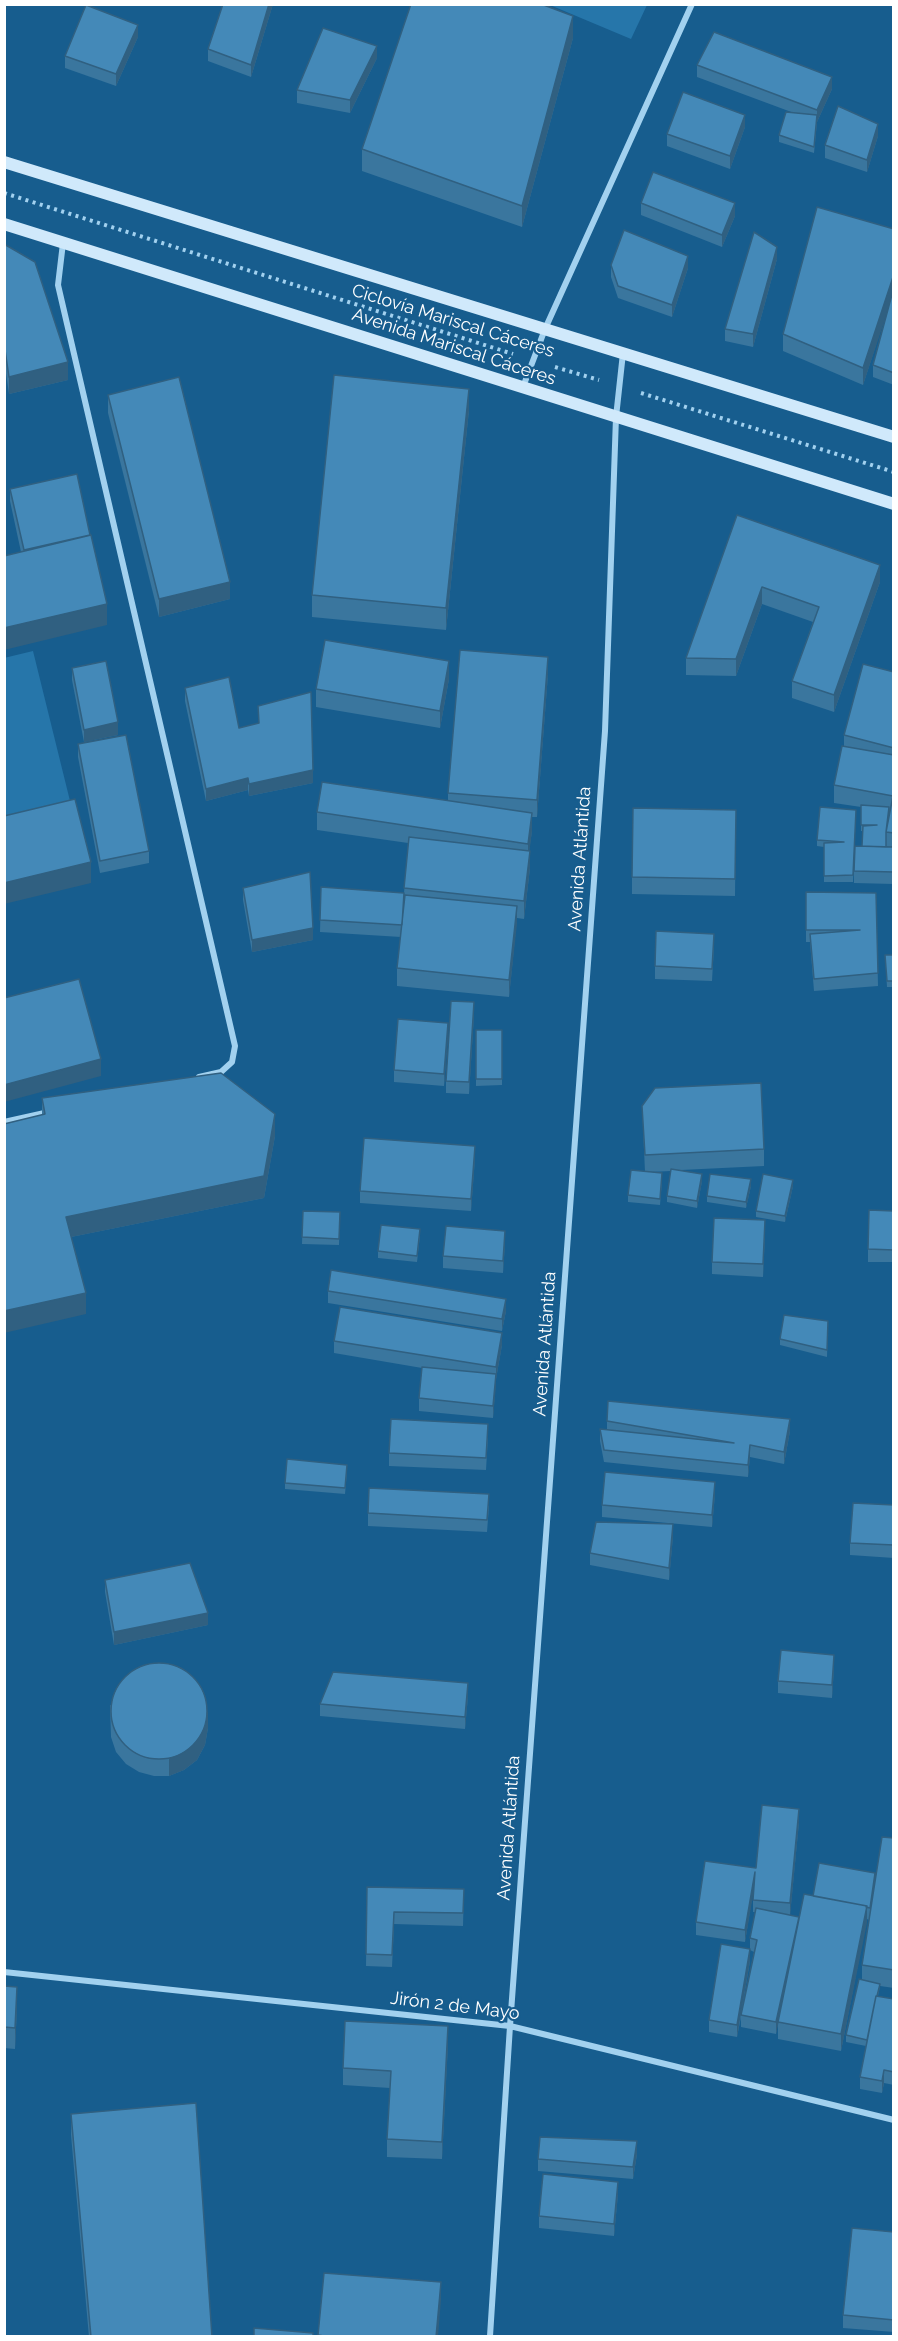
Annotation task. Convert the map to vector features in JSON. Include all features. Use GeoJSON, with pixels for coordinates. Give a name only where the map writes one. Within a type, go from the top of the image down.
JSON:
{"type":"FeatureCollection","features":[{"type":"Feature","properties":{"kind":"main road"},"geometry":{"type":"LineString","coordinates":[[4,162],[894,437]]}},
{"type":"Feature","properties":{"kind":"main road","name":"Avenida Mariscal Cáceres"},"geometry":{"type":"LineString","coordinates":[[4,224],[894,504]]}},
{"type":"Feature","properties":{"kind":"street"},"geometry":{"type":"LineString","coordinates":[[523,387],[545,329],[692,4]]}},
{"type":"Feature","properties":{"kind":"street"},"geometry":{"type":"LineString","coordinates":[[63,242],[58,285],[235,1046],[232,1062],[221,1072],[187,1080]]}},
{"type":"Feature","properties":{"kind":"street","name":"Avenida Atlántida"},"geometry":{"type":"LineString","coordinates":[[490,2337],[510,2026],[605,731],[617,386],[623,353]]}},
{"type":"Feature","properties":{"kind":"street"},"geometry":{"type":"LineString","coordinates":[[4,1122],[62,1109]]}},
{"type":"Feature","properties":{"kind":"street","name":"Jirón 2 de Mayo"},"geometry":{"type":"LineString","coordinates":[[4,1972],[510,2026],[894,2120]]}},
{"type":"Feature","properties":{"kind":"path","name":"Ciclovía Mariscal Cáceres"},"geometry":{"type":"LineString","coordinates":[[4,193],[894,472]]}},
{"type":"Feature","properties":{"kind":"shaded area"},"geometry":{"type":"Polygon","coordinates":[[[550,5],[647,5],[631,39],[550,5]]]}},
{"type":"Feature","properties":{"kind":"shaded area"},"geometry":{"type":"Polygon","coordinates":[[[33,651],[71,805],[4,821],[4,658],[33,651]]]}},
{"type":"Feature","properties":{"kind":"building"},"geometry":{"type":"Polygon","coordinates":[[[223,4],[269,4],[251,65],[208,49],[223,4]]]}},
{"type":"Feature","properties":{"kind":"building"},"geometry":{"type":"Polygon","coordinates":[[[411,4],[541,4],[573,16],[522,206],[362,149],[411,4]]]}},
{"type":"Feature","properties":{"kind":"building"},"geometry":{"type":"Polygon","coordinates":[[[86,5],[138,25],[116,74],[65,56],[86,5]]]}},
{"type":"Feature","properties":{"kind":"building"},"geometry":{"type":"Polygon","coordinates":[[[323,28],[377,46],[350,100],[297,90],[323,28]]]}},
{"type":"Feature","properties":{"kind":"building"},"geometry":{"type":"Polygon","coordinates":[[[714,32],[832,77],[817,110],[697,65],[714,32]]]}},
{"type":"Feature","properties":{"kind":"building"},"geometry":{"type":"Polygon","coordinates":[[[683,92],[745,115],[730,156],[667,134],[683,92]]]}},
{"type":"Feature","properties":{"kind":"building"},"geometry":{"type":"Polygon","coordinates":[[[838,106],[878,124],[867,160],[825,145],[838,106]]]}},
{"type":"Feature","properties":{"kind":"building"},"geometry":{"type":"Polygon","coordinates":[[[786,112],[817,115],[814,147],[779,135],[786,112]]]}},
{"type":"Feature","properties":{"kind":"building"},"geometry":{"type":"Polygon","coordinates":[[[653,172],[735,203],[722,235],[641,203],[653,172]]]}},
{"type":"Feature","properties":{"kind":"building"},"geometry":{"type":"Polygon","coordinates":[[[817,207],[894,229],[894,274],[863,368],[783,334],[817,207]]]}},
{"type":"Feature","properties":{"kind":"building"},"geometry":{"type":"Polygon","coordinates":[[[624,230],[688,256],[672,305],[618,286],[611,265],[624,230]]]}},
{"type":"Feature","properties":{"kind":"building"},"geometry":{"type":"Polygon","coordinates":[[[754,232],[777,247],[753,334],[725,329],[754,232]]]}},
{"type":"Feature","properties":{"kind":"building"},"geometry":{"type":"Polygon","coordinates":[[[4,244],[35,262],[68,362],[9,377],[4,343],[4,244]]]}},
{"type":"Feature","properties":{"kind":"building"},"geometry":{"type":"Polygon","coordinates":[[[894,287],[894,373],[873,365],[894,287]]]}},
{"type":"Feature","properties":{"kind":"building"},"geometry":{"type":"Polygon","coordinates":[[[334,375],[469,389],[446,608],[312,595],[334,375]]]}},
{"type":"Feature","properties":{"kind":"building"},"geometry":{"type":"Polygon","coordinates":[[[179,377],[230,582],[159,599],[108,395],[179,377]]]}},
{"type":"Feature","properties":{"kind":"building"},"geometry":{"type":"Polygon","coordinates":[[[77,474],[90,535],[24,550],[10,489],[77,474]]]}},
{"type":"Feature","properties":{"kind":"building"},"geometry":{"type":"Polygon","coordinates":[[[737,515],[880,565],[834,695],[792,681],[819,607],[762,587],[736,659],[686,658],[737,515]]]}},
{"type":"Feature","properties":{"kind":"building"},"geometry":{"type":"Polygon","coordinates":[[[91,535],[107,604],[4,628],[4,556],[91,535]]]}},
{"type":"Feature","properties":{"kind":"building"},"geometry":{"type":"Polygon","coordinates":[[[325,640],[449,661],[440,711],[316,689],[325,640]]]}},
{"type":"Feature","properties":{"kind":"building"},"geometry":{"type":"Polygon","coordinates":[[[460,650],[548,657],[537,800],[448,793],[460,650]]]}},
{"type":"Feature","properties":{"kind":"building"},"geometry":{"type":"Polygon","coordinates":[[[106,661],[118,722],[84,730],[72,668],[106,661]]]}},
{"type":"Feature","properties":{"kind":"building"},"geometry":{"type":"Polygon","coordinates":[[[863,664],[894,672],[894,748],[844,735],[863,664]]]}},
{"type":"Feature","properties":{"kind":"building"},"geometry":{"type":"Polygon","coordinates":[[[229,677],[239,728],[259,723],[258,706],[311,692],[313,770],[249,784],[248,778],[206,789],[185,688],[229,677]]]}},
{"type":"Feature","properties":{"kind":"building"},"geometry":{"type":"Polygon","coordinates":[[[126,735],[149,851],[100,861],[78,744],[126,735]]]}},
{"type":"Feature","properties":{"kind":"building"},"geometry":{"type":"Polygon","coordinates":[[[842,746],[894,755],[894,833],[886,832],[893,796],[834,785],[842,746]]]}},
{"type":"Feature","properties":{"kind":"building"},"geometry":{"type":"Polygon","coordinates":[[[322,782],[532,813],[528,844],[317,812],[322,782]]]}},
{"type":"Feature","properties":{"kind":"building"},"geometry":{"type":"Polygon","coordinates":[[[75,799],[91,862],[4,883],[4,816],[75,799]]]}},
{"type":"Feature","properties":{"kind":"building"},"geometry":{"type":"Polygon","coordinates":[[[861,805],[889,807],[886,847],[862,846],[863,826],[877,825],[861,825],[861,805]]]}},
{"type":"Feature","properties":{"kind":"building"},"geometry":{"type":"Polygon","coordinates":[[[820,807],[856,810],[853,875],[824,876],[824,843],[844,842],[817,840],[820,807]]]}},
{"type":"Feature","properties":{"kind":"building"},"geometry":{"type":"Polygon","coordinates":[[[633,808],[736,810],[735,879],[632,877],[633,808]]]}},
{"type":"Feature","properties":{"kind":"building"},"geometry":{"type":"Polygon","coordinates":[[[409,837],[530,851],[524,901],[404,888],[409,837]]]}},
{"type":"Feature","properties":{"kind":"building"},"geometry":{"type":"Polygon","coordinates":[[[855,846],[894,847],[894,872],[854,871],[855,846]]]}},
{"type":"Feature","properties":{"kind":"building"},"geometry":{"type":"Polygon","coordinates":[[[310,872],[313,928],[252,940],[243,888],[310,872]]]}},
{"type":"Feature","properties":{"kind":"building"},"geometry":{"type":"Polygon","coordinates":[[[321,887],[404,893],[402,925],[320,920],[321,887]]]}},
{"type":"Feature","properties":{"kind":"building"},"geometry":{"type":"Polygon","coordinates":[[[806,892],[876,893],[878,973],[814,979],[810,934],[860,930],[806,930],[806,892]]]}},
{"type":"Feature","properties":{"kind":"building"},"geometry":{"type":"Polygon","coordinates":[[[405,895],[517,906],[509,980],[397,968],[405,895]]]}},
{"type":"Feature","properties":{"kind":"building"},"geometry":{"type":"Polygon","coordinates":[[[656,931],[714,934],[712,969],[655,966],[656,931]]]}},
{"type":"Feature","properties":{"kind":"building"},"geometry":{"type":"Polygon","coordinates":[[[885,955],[894,955],[894,981],[887,981],[885,955]]]}},
{"type":"Feature","properties":{"kind":"building"},"geometry":{"type":"Polygon","coordinates":[[[79,979],[101,1059],[4,1085],[4,998],[79,979]]]}},
{"type":"Feature","properties":{"kind":"building"},"geometry":{"type":"Polygon","coordinates":[[[451,1001],[474,1002],[469,1082],[446,1081],[451,1001]]]}},
{"type":"Feature","properties":{"kind":"building"},"geometry":{"type":"Polygon","coordinates":[[[398,1019],[448,1023],[444,1074],[394,1070],[398,1019]]]}},
{"type":"Feature","properties":{"kind":"building"},"geometry":{"type":"Polygon","coordinates":[[[476,1030],[502,1030],[502,1079],[476,1079],[476,1030]]]}},
{"type":"Feature","properties":{"kind":"building"},"geometry":{"type":"Polygon","coordinates":[[[221,1073],[275,1114],[264,1176],[66,1217],[86,1293],[4,1311],[4,1124],[45,1114],[42,1098],[221,1073]]]}},
{"type":"Feature","properties":{"kind":"building"},"geometry":{"type":"Polygon","coordinates":[[[761,1083],[764,1149],[645,1155],[642,1106],[655,1088],[761,1083]]]}},
{"type":"Feature","properties":{"kind":"building"},"geometry":{"type":"Polygon","coordinates":[[[364,1138],[475,1146],[471,1199],[360,1191],[364,1138]]]}},
{"type":"Feature","properties":{"kind":"building"},"geometry":{"type":"Polygon","coordinates":[[[671,1169],[702,1174],[697,1201],[667,1196],[671,1169]]]}},
{"type":"Feature","properties":{"kind":"building"},"geometry":{"type":"Polygon","coordinates":[[[631,1170],[662,1173],[660,1199],[628,1195],[631,1170]]]}},
{"type":"Feature","properties":{"kind":"building"},"geometry":{"type":"Polygon","coordinates":[[[710,1174],[751,1179],[746,1202],[707,1196],[710,1174]]]}},
{"type":"Feature","properties":{"kind":"building"},"geometry":{"type":"Polygon","coordinates":[[[763,1174],[793,1180],[785,1216],[756,1211],[763,1174]]]}},
{"type":"Feature","properties":{"kind":"building"},"geometry":{"type":"Polygon","coordinates":[[[869,1210],[894,1211],[894,1250],[868,1249],[869,1210]]]}},
{"type":"Feature","properties":{"kind":"building"},"geometry":{"type":"Polygon","coordinates":[[[303,1211],[340,1212],[339,1239],[302,1237],[303,1211]]]}},
{"type":"Feature","properties":{"kind":"building"},"geometry":{"type":"Polygon","coordinates":[[[714,1218],[765,1220],[763,1264],[712,1262],[714,1218]]]}},
{"type":"Feature","properties":{"kind":"building"},"geometry":{"type":"Polygon","coordinates":[[[381,1225],[420,1229],[417,1256],[378,1251],[381,1225]]]}},
{"type":"Feature","properties":{"kind":"building"},"geometry":{"type":"Polygon","coordinates":[[[446,1226],[505,1231],[503,1261],[443,1256],[446,1226]]]}},
{"type":"Feature","properties":{"kind":"building"},"geometry":{"type":"Polygon","coordinates":[[[331,1270],[506,1299],[502,1319],[328,1291],[331,1270]]]}},
{"type":"Feature","properties":{"kind":"building"},"geometry":{"type":"Polygon","coordinates":[[[340,1307],[502,1333],[496,1367],[334,1341],[340,1307]]]}},
{"type":"Feature","properties":{"kind":"building"},"geometry":{"type":"Polygon","coordinates":[[[784,1315],[828,1321],[827,1350],[780,1339],[784,1315]]]}},
{"type":"Feature","properties":{"kind":"building"},"geometry":{"type":"Polygon","coordinates":[[[422,1367],[496,1374],[493,1406],[419,1398],[422,1367]]]}},
{"type":"Feature","properties":{"kind":"building"},"geometry":{"type":"Polygon","coordinates":[[[608,1401],[790,1419],[784,1452],[750,1445],[748,1465],[604,1450],[600,1429],[734,1443],[607,1421],[608,1401]]]}},
{"type":"Feature","properties":{"kind":"building"},"geometry":{"type":"Polygon","coordinates":[[[391,1419],[488,1424],[486,1458],[389,1453],[391,1419]]]}},
{"type":"Feature","properties":{"kind":"building"},"geometry":{"type":"Polygon","coordinates":[[[287,1459],[347,1465],[345,1488],[285,1483],[287,1459]]]}},
{"type":"Feature","properties":{"kind":"building"},"geometry":{"type":"Polygon","coordinates":[[[605,1472],[715,1482],[712,1515],[602,1505],[605,1472]]]}},
{"type":"Feature","properties":{"kind":"building"},"geometry":{"type":"Polygon","coordinates":[[[369,1488],[489,1494],[487,1520],[368,1513],[369,1488]]]}},
{"type":"Feature","properties":{"kind":"building"},"geometry":{"type":"Polygon","coordinates":[[[853,1503],[894,1505],[894,1545],[850,1543],[853,1503]]]}},
{"type":"Feature","properties":{"kind":"building"},"geometry":{"type":"Polygon","coordinates":[[[596,1522],[673,1524],[669,1568],[590,1553],[596,1522]]]}},
{"type":"Feature","properties":{"kind":"building"},"geometry":{"type":"Polygon","coordinates":[[[190,1563],[208,1613],[114,1632],[105,1580],[190,1563]]]}},
{"type":"Feature","properties":{"kind":"building"},"geometry":{"type":"Polygon","coordinates":[[[781,1650],[834,1655],[832,1685],[778,1681],[781,1650]]]}},
{"type":"Feature","properties":{"kind":"building"},"geometry":{"type":"Polygon","coordinates":[[[159,1663],[178,1666],[193,1677],[204,1692],[207,1711],[204,1730],[193,1745],[178,1756],[159,1759],[140,1756],[125,1745],[114,1730],[111,1711],[114,1692],[125,1677],[140,1666],[159,1663]]]}},
{"type":"Feature","properties":{"kind":"building"},"geometry":{"type":"Polygon","coordinates":[[[333,1672],[468,1683],[465,1717],[320,1704],[333,1672]]]}},
{"type":"Feature","properties":{"kind":"building"},"geometry":{"type":"Polygon","coordinates":[[[762,1805],[799,1809],[790,1903],[753,1900],[755,1872],[745,1930],[696,1922],[705,1861],[756,1868],[762,1805]]]}},
{"type":"Feature","properties":{"kind":"building"},"geometry":{"type":"Polygon","coordinates":[[[882,1837],[894,1838],[894,1970],[862,1965],[882,1837]]]}},
{"type":"Feature","properties":{"kind":"building"},"geometry":{"type":"Polygon","coordinates":[[[819,1863],[875,1873],[870,1908],[813,1896],[819,1863]]]}},
{"type":"Feature","properties":{"kind":"building"},"geometry":{"type":"Polygon","coordinates":[[[367,1887],[464,1889],[463,1913],[394,1912],[392,1955],[366,1954],[367,1887]]]}},
{"type":"Feature","properties":{"kind":"building"},"geometry":{"type":"Polygon","coordinates":[[[804,1894],[867,1906],[841,2034],[778,2022],[804,1894]]]}},
{"type":"Feature","properties":{"kind":"building"},"geometry":{"type":"Polygon","coordinates":[[[756,1908],[799,1917],[776,2022],[741,2015],[757,1940],[750,1938],[756,1908]]]}},
{"type":"Feature","properties":{"kind":"building"},"geometry":{"type":"Polygon","coordinates":[[[721,1944],[750,1949],[737,2025],[709,2020],[721,1944]]]}},
{"type":"Feature","properties":{"kind":"building"},"geometry":{"type":"Polygon","coordinates":[[[859,1979],[880,1984],[867,2040],[846,2035],[859,1979]]]}},
{"type":"Feature","properties":{"kind":"building"},"geometry":{"type":"Polygon","coordinates":[[[4,1986],[17,1987],[15,2028],[4,2027],[4,1986]]]}},
{"type":"Feature","properties":{"kind":"building"},"geometry":{"type":"Polygon","coordinates":[[[876,1996],[894,1999],[894,2072],[884,2070],[882,2081],[860,2077],[876,1996]]]}},
{"type":"Feature","properties":{"kind":"building"},"geometry":{"type":"Polygon","coordinates":[[[345,2021],[448,2026],[442,2142],[387,2139],[391,2071],[343,2068],[345,2021]]]}},
{"type":"Feature","properties":{"kind":"building"},"geometry":{"type":"Polygon","coordinates":[[[196,2103],[212,2337],[91,2337],[71,2114],[196,2103]]]}},
{"type":"Feature","properties":{"kind":"building"},"geometry":{"type":"Polygon","coordinates":[[[540,2137],[637,2141],[633,2167],[538,2159],[540,2137]]]}},
{"type":"Feature","properties":{"kind":"building"},"geometry":{"type":"Polygon","coordinates":[[[543,2174],[618,2182],[614,2224],[539,2216],[543,2174]]]}},
{"type":"Feature","properties":{"kind":"building"},"geometry":{"type":"Polygon","coordinates":[[[852,2228],[894,2232],[894,2320],[843,2315],[852,2228]]]}},
{"type":"Feature","properties":{"kind":"building"},"geometry":{"type":"Polygon","coordinates":[[[324,2273],[441,2282],[436,2337],[318,2335],[324,2273]]]}},
{"type":"Feature","properties":{"kind":"building"},"geometry":{"type":"Polygon","coordinates":[[[254,2328],[313,2333],[313,2337],[254,2337],[254,2328]]]}}]}
